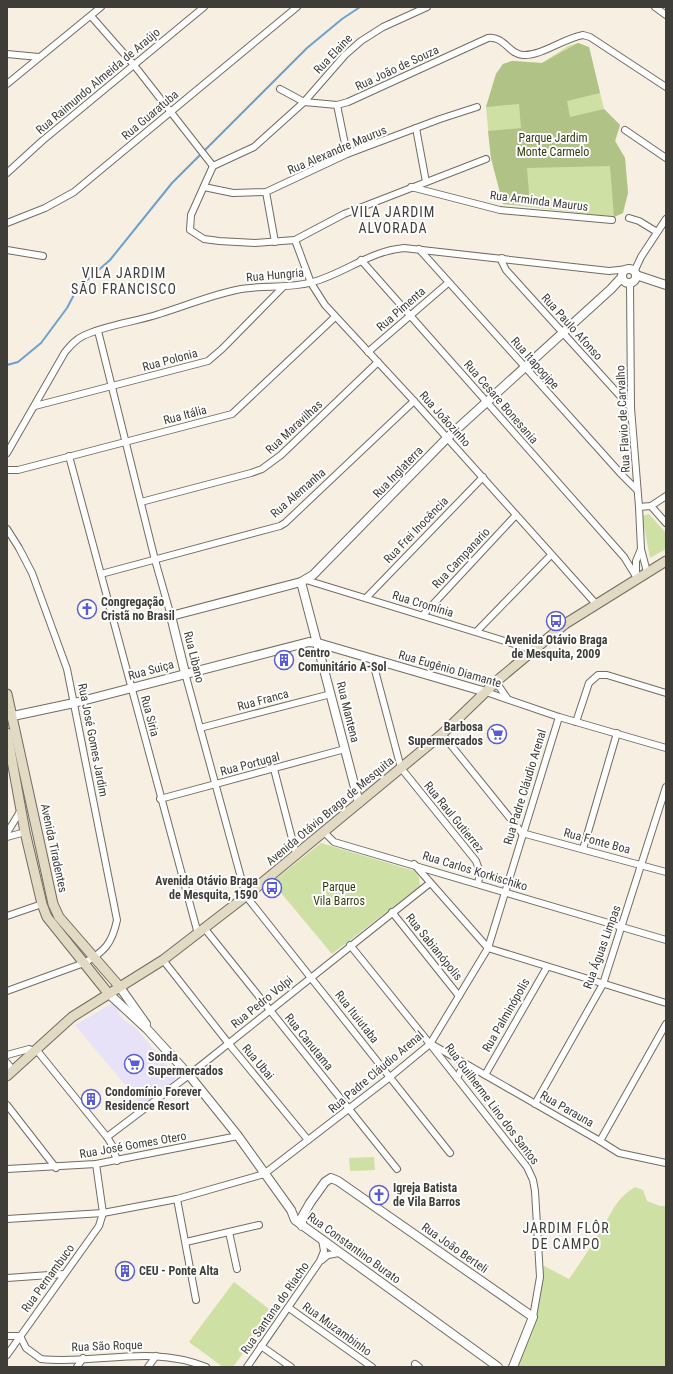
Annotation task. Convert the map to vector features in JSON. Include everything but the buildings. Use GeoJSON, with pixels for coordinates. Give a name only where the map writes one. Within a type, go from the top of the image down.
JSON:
{"type":"FeatureCollection","features":[{"type":"Feature","properties":{"kind":"main road","name":"Avenida Otávio Braga de Mesquita"},"geometry":{"type":"LineString","coordinates":[[9,1070],[36,1050],[62,1024],[119,986],[164,960],[246,896],[442,734],[496,682],[565,624],[666,561]]}},
{"type":"Feature","properties":{"kind":"main road","name":"Avenida Tiradentes"},"geometry":{"type":"LineString","coordinates":[[7,694],[13,716],[8,742],[25,832],[42,904],[47,917],[108,993]]}},
{"type":"Feature","properties":{"kind":"main road","name":"Avenida Tiradentes"},"geometry":{"type":"LineString","coordinates":[[10,731],[53,904],[59,917],[119,986]]}},
{"type":"Feature","properties":{"kind":"street"},"geometry":{"type":"LineString","coordinates":[[7,84],[39,56],[101,7]]}},
{"type":"Feature","properties":{"kind":"street","name":"Rua Raimundo Almeida de Araújo"},"geometry":{"type":"LineString","coordinates":[[7,173],[42,141],[204,7]]}},
{"type":"Feature","properties":{"kind":"street","name":"Rua Guaratuba"},"geometry":{"type":"LineString","coordinates":[[7,223],[45,208],[74,192],[297,7]]}},
{"type":"Feature","properties":{"kind":"street","name":"Rua Elaine"},"geometry":{"type":"LineString","coordinates":[[304,102],[345,55],[361,41],[383,27],[427,7]]}},
{"type":"Feature","properties":{"kind":"street"},"geometry":{"type":"LineString","coordinates":[[655,7],[666,14]]}},
{"type":"Feature","properties":{"kind":"street"},"geometry":{"type":"LineString","coordinates":[[91,16],[171,111],[213,166]]}},
{"type":"Feature","properties":{"kind":"street","name":"Rua João de Souza"},"geometry":{"type":"LineString","coordinates":[[304,102],[337,105],[348,102],[488,38],[499,38],[514,52],[523,55],[534,54],[578,36],[590,37],[666,86]]}},
{"type":"Feature","properties":{"kind":"street"},"geometry":{"type":"LineString","coordinates":[[7,54],[39,56]]}},
{"type":"Feature","properties":{"kind":"street"},"geometry":{"type":"LineString","coordinates":[[280,90],[304,102],[250,150],[213,166],[189,220],[190,230],[197,236],[219,241],[275,242],[295,240],[344,214],[486,159]]}},
{"type":"Feature","properties":{"kind":"street"},"geometry":{"type":"LineString","coordinates":[[337,105],[347,154]]}},
{"type":"Feature","properties":{"kind":"street","name":"Rua Alexandre Maurus"},"geometry":{"type":"LineString","coordinates":[[204,187],[233,193],[266,192],[347,154],[477,107]]}},
{"type":"Feature","properties":{"kind":"street"},"geometry":{"type":"LineString","coordinates":[[416,128],[426,182]]}},
{"type":"Feature","properties":{"kind":"street"},"geometry":{"type":"LineString","coordinates":[[625,130],[666,158]]}},
{"type":"Feature","properties":{"kind":"street","name":"Rua Arminda Maurus"},"geometry":{"type":"LineString","coordinates":[[411,187],[500,210],[612,220]]}},
{"type":"Feature","properties":{"kind":"street"},"geometry":{"type":"LineString","coordinates":[[266,192],[275,242]]}},
{"type":"Feature","properties":{"kind":"street"},"geometry":{"type":"LineString","coordinates":[[629,218],[639,221],[657,232]]}},
{"type":"Feature","properties":{"kind":"street"},"geometry":{"type":"LineString","coordinates":[[666,219],[641,257],[631,277],[666,285]]}},
{"type":"Feature","properties":{"kind":"street","name":"Rua Joãozinho"},"geometry":{"type":"LineString","coordinates":[[295,240],[311,282],[319,298],[448,438],[596,604]]}},
{"type":"Feature","properties":{"kind":"street","name":"Rua Hungria"},"geometry":{"type":"LineString","coordinates":[[7,453],[65,352],[75,340],[98,331],[159,314],[222,293],[260,287],[284,287],[311,282],[326,277],[362,260],[394,249],[419,249],[502,258],[609,271],[631,277]]}},
{"type":"Feature","properties":{"kind":"street","name":"Rua Itapogipe"},"geometry":{"type":"LineString","coordinates":[[419,249],[448,283],[637,490]]}},
{"type":"Feature","properties":{"kind":"street"},"geometry":{"type":"LineString","coordinates":[[7,250],[43,256]]}},
{"type":"Feature","properties":{"kind":"street","name":"Rua Paulo Afonso"},"geometry":{"type":"LineString","coordinates":[[502,258],[502,262],[506,270],[631,408]]}},
{"type":"Feature","properties":{"kind":"street","name":"Rua Cesare Bonesania"},"geometry":{"type":"LineString","coordinates":[[362,260],[624,557],[637,578]]}},
{"type":"Feature","properties":{"kind":"street","name":"Rua Hungria"},"geometry":{"type":"LineString","coordinates":[[609,271],[631,277]]}},
{"type":"Feature","properties":{"kind":"street","name":"Rua Inglaterra"},"geometry":{"type":"LineString","coordinates":[[171,616],[303,581],[325,565],[448,438],[562,332],[611,289],[631,277]]}},
{"type":"Feature","properties":{"kind":"street","name":"Rua Flavio de Carvalho"},"geometry":{"type":"LineString","coordinates":[[631,277],[631,408],[637,490],[640,507],[641,549],[647,572]]}},
{"type":"Feature","properties":{"kind":"street","name":"Rua Pimenta"},"geometry":{"type":"LineString","coordinates":[[368,352],[448,283]]}},
{"type":"Feature","properties":{"kind":"street","name":"Rua Polonia"},"geometry":{"type":"LineString","coordinates":[[35,406],[208,361],[284,287]]}},
{"type":"Feature","properties":{"kind":"street","name":"Rua Itália"},"geometry":{"type":"LineString","coordinates":[[7,470],[18,470],[232,414],[335,317]]}},
{"type":"Feature","properties":{"kind":"street","name":"Rua Libano"},"geometry":{"type":"LineString","coordinates":[[98,331],[155,560],[246,896]]}},
{"type":"Feature","properties":{"kind":"street","name":"Rua Maravilhas"},"geometry":{"type":"LineString","coordinates":[[141,502],[251,473],[268,465],[281,455],[378,362]]}},
{"type":"Feature","properties":{"kind":"street","name":"Rua Alemanha"},"geometry":{"type":"LineString","coordinates":[[101,574],[274,529],[285,523],[414,401]]}},
{"type":"Feature","properties":{"kind":"street","name":"Rua Siria"},"geometry":{"type":"LineString","coordinates":[[68,456],[101,574],[160,799],[202,931]]}},
{"type":"Feature","properties":{"kind":"street","name":"Rua Frei Inocência"},"geometry":{"type":"LineString","coordinates":[[366,598],[482,477]]}},
{"type":"Feature","properties":{"kind":"street"},"geometry":{"type":"LineString","coordinates":[[640,507],[651,506],[666,496]]}},
{"type":"Feature","properties":{"kind":"street"},"geometry":{"type":"LineString","coordinates":[[651,506],[666,523]]}},
{"type":"Feature","properties":{"kind":"street","name":"Rua Campanario"},"geometry":{"type":"LineString","coordinates":[[423,615],[516,515]]}},
{"type":"Feature","properties":{"kind":"street","name":"Rua José Gomes Jardim"},"geometry":{"type":"LineString","coordinates":[[7,528],[20,548],[32,573],[67,669],[117,920],[111,941],[94,958],[7,991]]}},
{"type":"Feature","properties":{"kind":"street"},"geometry":{"type":"LineString","coordinates":[[637,578],[635,566],[637,555],[641,549]]}},
{"type":"Feature","properties":{"kind":"street"},"geometry":{"type":"LineString","coordinates":[[477,631],[551,554]]}},
{"type":"Feature","properties":{"kind":"street"},"geometry":{"type":"LineString","coordinates":[[624,557],[637,555]]}},
{"type":"Feature","properties":{"kind":"street","name":"Rua Cromínia"},"geometry":{"type":"LineString","coordinates":[[303,581],[477,631],[534,650]]}},
{"type":"Feature","properties":{"kind":"street","name":"Rua Mantena"},"geometry":{"type":"LineString","coordinates":[[303,581],[359,803]]}},
{"type":"Feature","properties":{"kind":"street","name":"Rua Suiça"},"geometry":{"type":"LineString","coordinates":[[13,716],[74,703],[304,643],[318,643]]}},
{"type":"Feature","properties":{"kind":"street","name":"Rua Eugênio Diamante"},"geometry":{"type":"LineString","coordinates":[[318,643],[507,698],[559,717],[666,748]]}},
{"type":"Feature","properties":{"kind":"street"},"geometry":{"type":"LineString","coordinates":[[372,659],[400,768]]}},
{"type":"Feature","properties":{"kind":"street"},"geometry":{"type":"LineString","coordinates":[[576,722],[589,683],[598,675],[608,675],[666,693]]}},
{"type":"Feature","properties":{"kind":"street","name":"Rua Eugênio Diamante"},"geometry":{"type":"LineString","coordinates":[[496,682],[507,698]]}},
{"type":"Feature","properties":{"kind":"street","name":"Rua Franca"},"geometry":{"type":"LineString","coordinates":[[200,728],[331,694]]}},
{"type":"Feature","properties":{"kind":"street","name":"Rua Padre Cláudio Arenal"},"geometry":{"type":"LineString","coordinates":[[7,1219],[103,1213],[177,1199],[264,1174],[390,1077],[430,1044],[488,948],[506,892],[522,833],[559,717]]}},
{"type":"Feature","properties":{"kind":"street"},"geometry":{"type":"LineString","coordinates":[[583,849],[617,733]]}},
{"type":"Feature","properties":{"kind":"street"},"geometry":{"type":"LineString","coordinates":[[442,734],[522,833]]}},
{"type":"Feature","properties":{"kind":"street","name":"Rua Portugal"},"geometry":{"type":"LineString","coordinates":[[160,799],[346,749]]}},
{"type":"Feature","properties":{"kind":"street","name":"Rua Raul Gutierrez"},"geometry":{"type":"LineString","coordinates":[[400,768],[476,862],[480,872],[478,884]]}},
{"type":"Feature","properties":{"kind":"street"},"geometry":{"type":"LineString","coordinates":[[274,769],[296,854]]}},
{"type":"Feature","properties":{"kind":"street","name":"Rua Águas Limpas"},"geometry":{"type":"LineString","coordinates":[[535,1104],[603,984],[663,808],[666,787]]}},
{"type":"Feature","properties":{"kind":"street"},"geometry":{"type":"LineString","coordinates":[[7,833],[21,810]]}},
{"type":"Feature","properties":{"kind":"street"},"geometry":{"type":"LineString","coordinates":[[7,837],[25,832]]}},
{"type":"Feature","properties":{"kind":"street","name":"Rua Carlos Korkischiko"},"geometry":{"type":"LineString","coordinates":[[324,832],[334,842],[414,864],[666,940]]}},
{"type":"Feature","properties":{"kind":"street","name":"Rua Fonte Boa"},"geometry":{"type":"LineString","coordinates":[[522,833],[666,872]]}},
{"type":"Feature","properties":{"kind":"street"},"geometry":{"type":"LineString","coordinates":[[414,864],[488,948],[666,1003]]}},
{"type":"Feature","properties":{"kind":"street","name":"Rua Pedro Volpi"},"geometry":{"type":"LineString","coordinates":[[107,1137],[229,1044],[350,945],[430,883]]}},
{"type":"Feature","properties":{"kind":"street","name":"Rua Ituiutaba"},"geometry":{"type":"LineString","coordinates":[[246,896],[450,1153]]}},
{"type":"Feature","properties":{"kind":"street"},"geometry":{"type":"LineString","coordinates":[[7,916],[42,904]]}},
{"type":"Feature","properties":{"kind":"street","name":"Rua Sabianópolis"},"geometry":{"type":"LineString","coordinates":[[392,912],[459,996]]}},
{"type":"Feature","properties":{"kind":"street","name":"Rua Canutama"},"geometry":{"type":"LineString","coordinates":[[202,931],[270,1010],[397,1169]]}},
{"type":"Feature","properties":{"kind":"street","name":"Rua Guilherme Lino dos Santos"},"geometry":{"type":"LineString","coordinates":[[350,945],[527,1167],[533,1180],[535,1191],[540,1277],[534,1317],[513,1367]]}},
{"type":"Feature","properties":{"kind":"street","name":"Rua Ubai"},"geometry":{"type":"LineString","coordinates":[[164,960],[229,1044],[308,1140]]}},
{"type":"Feature","properties":{"kind":"street","name":"Rua Palminópolis"},"geometry":{"type":"LineString","coordinates":[[485,1075],[547,967]]}},
{"type":"Feature","properties":{"kind":"street","name":"Rua Constantino Burato"},"geometry":{"type":"LineString","coordinates":[[119,986],[147,1029]]}},
{"type":"Feature","properties":{"kind":"street","name":"Rua Constantino Burato"},"geometry":{"type":"LineString","coordinates":[[108,993],[147,1029],[189,1075],[238,1136],[291,1210],[295,1220],[498,1367]]}},
{"type":"Feature","properties":{"kind":"street","name":"Rua Parauna"},"geometry":{"type":"LineString","coordinates":[[430,1044],[600,1141],[666,1024]]}},
{"type":"Feature","properties":{"kind":"street"},"geometry":{"type":"LineString","coordinates":[[7,1055],[29,1049],[36,1050],[107,1137],[114,1149],[117,1161]]}},
{"type":"Feature","properties":{"kind":"street"},"geometry":{"type":"LineString","coordinates":[[457,1078],[461,1070],[469,1066]]}},
{"type":"Feature","properties":{"kind":"street"},"geometry":{"type":"LineString","coordinates":[[7,1105],[56,1168]]}},
{"type":"Feature","properties":{"kind":"street","name":"Rua José Gomes Otero"},"geometry":{"type":"LineString","coordinates":[[7,1169],[56,1168],[117,1161],[238,1136]]}},
{"type":"Feature","properties":{"kind":"street"},"geometry":{"type":"LineString","coordinates":[[600,1141],[619,1153],[666,1163]]}},
{"type":"Feature","properties":{"kind":"street"},"geometry":{"type":"LineString","coordinates":[[96,1164],[103,1213]]}},
{"type":"Feature","properties":{"kind":"street","name":"Rua João Berteli"},"geometry":{"type":"LineString","coordinates":[[302,1226],[302,1217],[310,1203],[325,1182],[331,1178],[338,1181],[534,1317]]}},
{"type":"Feature","properties":{"kind":"street"},"geometry":{"type":"LineString","coordinates":[[177,1199],[196,1300]]}},
{"type":"Feature","properties":{"kind":"street"},"geometry":{"type":"LineString","coordinates":[[291,1210],[298,1212],[310,1203]]}},
{"type":"Feature","properties":{"kind":"street","name":"Rua Pernambuco"},"geometry":{"type":"LineString","coordinates":[[7,1355],[94,1233],[103,1213]]}},
{"type":"Feature","properties":{"kind":"street"},"geometry":{"type":"LineString","coordinates":[[186,1242],[259,1225]]}},
{"type":"Feature","properties":{"kind":"street"},"geometry":{"type":"LineString","coordinates":[[229,1232],[237,1269]]}},
{"type":"Feature","properties":{"kind":"street","name":"Rua Santana do Riacho"},"geometry":{"type":"LineString","coordinates":[[247,1367],[320,1262],[324,1251],[322,1240]]}},
{"type":"Feature","properties":{"kind":"street","name":"Rua Santana do Riacho"},"geometry":{"type":"LineString","coordinates":[[320,1262],[328,1255],[340,1253]]}},
{"type":"Feature","properties":{"kind":"street"},"geometry":{"type":"LineString","coordinates":[[7,1278],[64,1274]]}},
{"type":"Feature","properties":{"kind":"street","name":"Rua Muzambinho"},"geometry":{"type":"LineString","coordinates":[[289,1308],[372,1367]]}},
{"type":"Feature","properties":{"kind":"street"},"geometry":{"type":"LineString","coordinates":[[7,1336],[20,1336]]}},
{"type":"Feature","properties":{"kind":"street","name":"Rua São Roque"},"geometry":{"type":"LineString","coordinates":[[20,1336],[26,1348],[41,1359],[156,1356],[193,1362],[206,1367]]}},
{"type":"Feature","properties":{"kind":"street"},"geometry":{"type":"LineString","coordinates":[[261,1346],[291,1367]]}},
{"type":"Feature","properties":{"kind":"street"},"geometry":{"type":"LineString","coordinates":[[148,1367],[156,1356]]}},
{"type":"Feature","properties":{"kind":"street"},"geometry":{"type":"LineString","coordinates":[[77,1367],[82,1358]]}},
{"type":"Feature","properties":{"kind":"shaded area"},"geometry":{"type":"Polygon","coordinates":[[[111,1004],[114,1004],[121,1010],[118,1013],[125,1021],[136,1028],[176,1076],[175,1080],[142,1105],[75,1025],[111,1004]]]}},
{"type":"Feature","properties":{"kind":"green space","name":"Parque Jardim Monte Carmelo"},"geometry":{"type":"Polygon","coordinates":[[[578,43],[589,47],[604,109],[620,125],[615,141],[625,158],[628,193],[621,214],[614,217],[503,204],[491,158],[486,107],[496,74],[503,64],[512,61],[542,63],[568,46],[578,43]]]}},
{"type":"Feature","properties":{"kind":"green space","name":"Parque Jardim Monte Carmelo"},"geometry":{"type":"Polygon","coordinates":[[[578,43],[589,47],[600,93],[567,101],[570,117],[604,109],[620,125],[615,141],[625,158],[628,193],[623,213],[614,217],[610,166],[527,168],[530,206],[503,204],[491,158],[488,131],[521,128],[519,104],[486,107],[496,74],[503,64],[512,61],[542,63],[578,43]]]}},
{"type":"Feature","properties":{"kind":"green space"},"geometry":{"type":"Polygon","coordinates":[[[649,514],[666,533],[666,549],[650,558],[642,516],[649,514]]]}},
{"type":"Feature","properties":{"kind":"green space","name":"Parque Vila Barros"},"geometry":{"type":"Polygon","coordinates":[[[321,843],[415,871],[419,877],[420,886],[332,954],[272,882],[321,843]]]}},
{"type":"Feature","properties":{"kind":"green space"},"geometry":{"type":"Polygon","coordinates":[[[374,1157],[375,1170],[350,1171],[349,1158],[374,1157]]]}},
{"type":"Feature","properties":{"kind":"green space"},"geometry":{"type":"Polygon","coordinates":[[[635,1187],[643,1190],[647,1201],[660,1206],[666,1206],[666,1367],[517,1367],[533,1331],[540,1300],[542,1265],[569,1279],[616,1205],[629,1191],[635,1187]]]}},
{"type":"Feature","properties":{"kind":"green space"},"geometry":{"type":"Polygon","coordinates":[[[234,1282],[273,1312],[233,1367],[223,1367],[189,1342],[234,1282]]]}},
{"type":"Feature","properties":{"kind":"waterway"},"geometry":{"type":"LineString","coordinates":[[7,365],[18,362],[41,343],[67,308],[77,289],[110,260],[172,183],[307,48],[342,19],[360,7]]}},
{"type":"Feature","properties":{"kind":"place","name":"Congregação Cristã no Brasil"},"geometry":{"type":"Point","coordinates":[87,609]}},
{"type":"Feature","properties":{"kind":"place","name":"Avenida Otávio Braga de Mesquita, 2009"},"geometry":{"type":"Point","coordinates":[556,621]}},
{"type":"Feature","properties":{"kind":"place","name":"Centro Comunitário A-Sol"},"geometry":{"type":"Point","coordinates":[284,660]}},
{"type":"Feature","properties":{"kind":"place","name":"Barbosa Supermercados"},"geometry":{"type":"Point","coordinates":[497,734]}},
{"type":"Feature","properties":{"kind":"place","name":"Avenida Otávio Braga de Mesquita, 1590"},"geometry":{"type":"Point","coordinates":[272,888]}},
{"type":"Feature","properties":{"kind":"place","name":"Sonda Supermercados"},"geometry":{"type":"Point","coordinates":[134,1064]}},
{"type":"Feature","properties":{"kind":"place","name":"Condomínio Forever Residence Resort"},"geometry":{"type":"Point","coordinates":[91,1099]}},
{"type":"Feature","properties":{"kind":"place","name":"Igreja Batista de Vila Barros"},"geometry":{"type":"Point","coordinates":[379,1195]}},
{"type":"Feature","properties":{"kind":"place","name":"CEU - Ponte Alta"},"geometry":{"type":"Point","coordinates":[125,1271]}},
{"type":"Feature","properties":{"kind":"district","name":"VILA JARDIM ALVORADA"},"geometry":{"type":"Point","coordinates":[393,220]}},
{"type":"Feature","properties":{"kind":"district","name":"VILA JARDIM SÃO FRANCISCO"},"geometry":{"type":"Point","coordinates":[124,282]}},
{"type":"Feature","properties":{"kind":"district","name":"JARDIM FLÔR DE CAMPO"},"geometry":{"type":"Point","coordinates":[566,1236]}}]}
